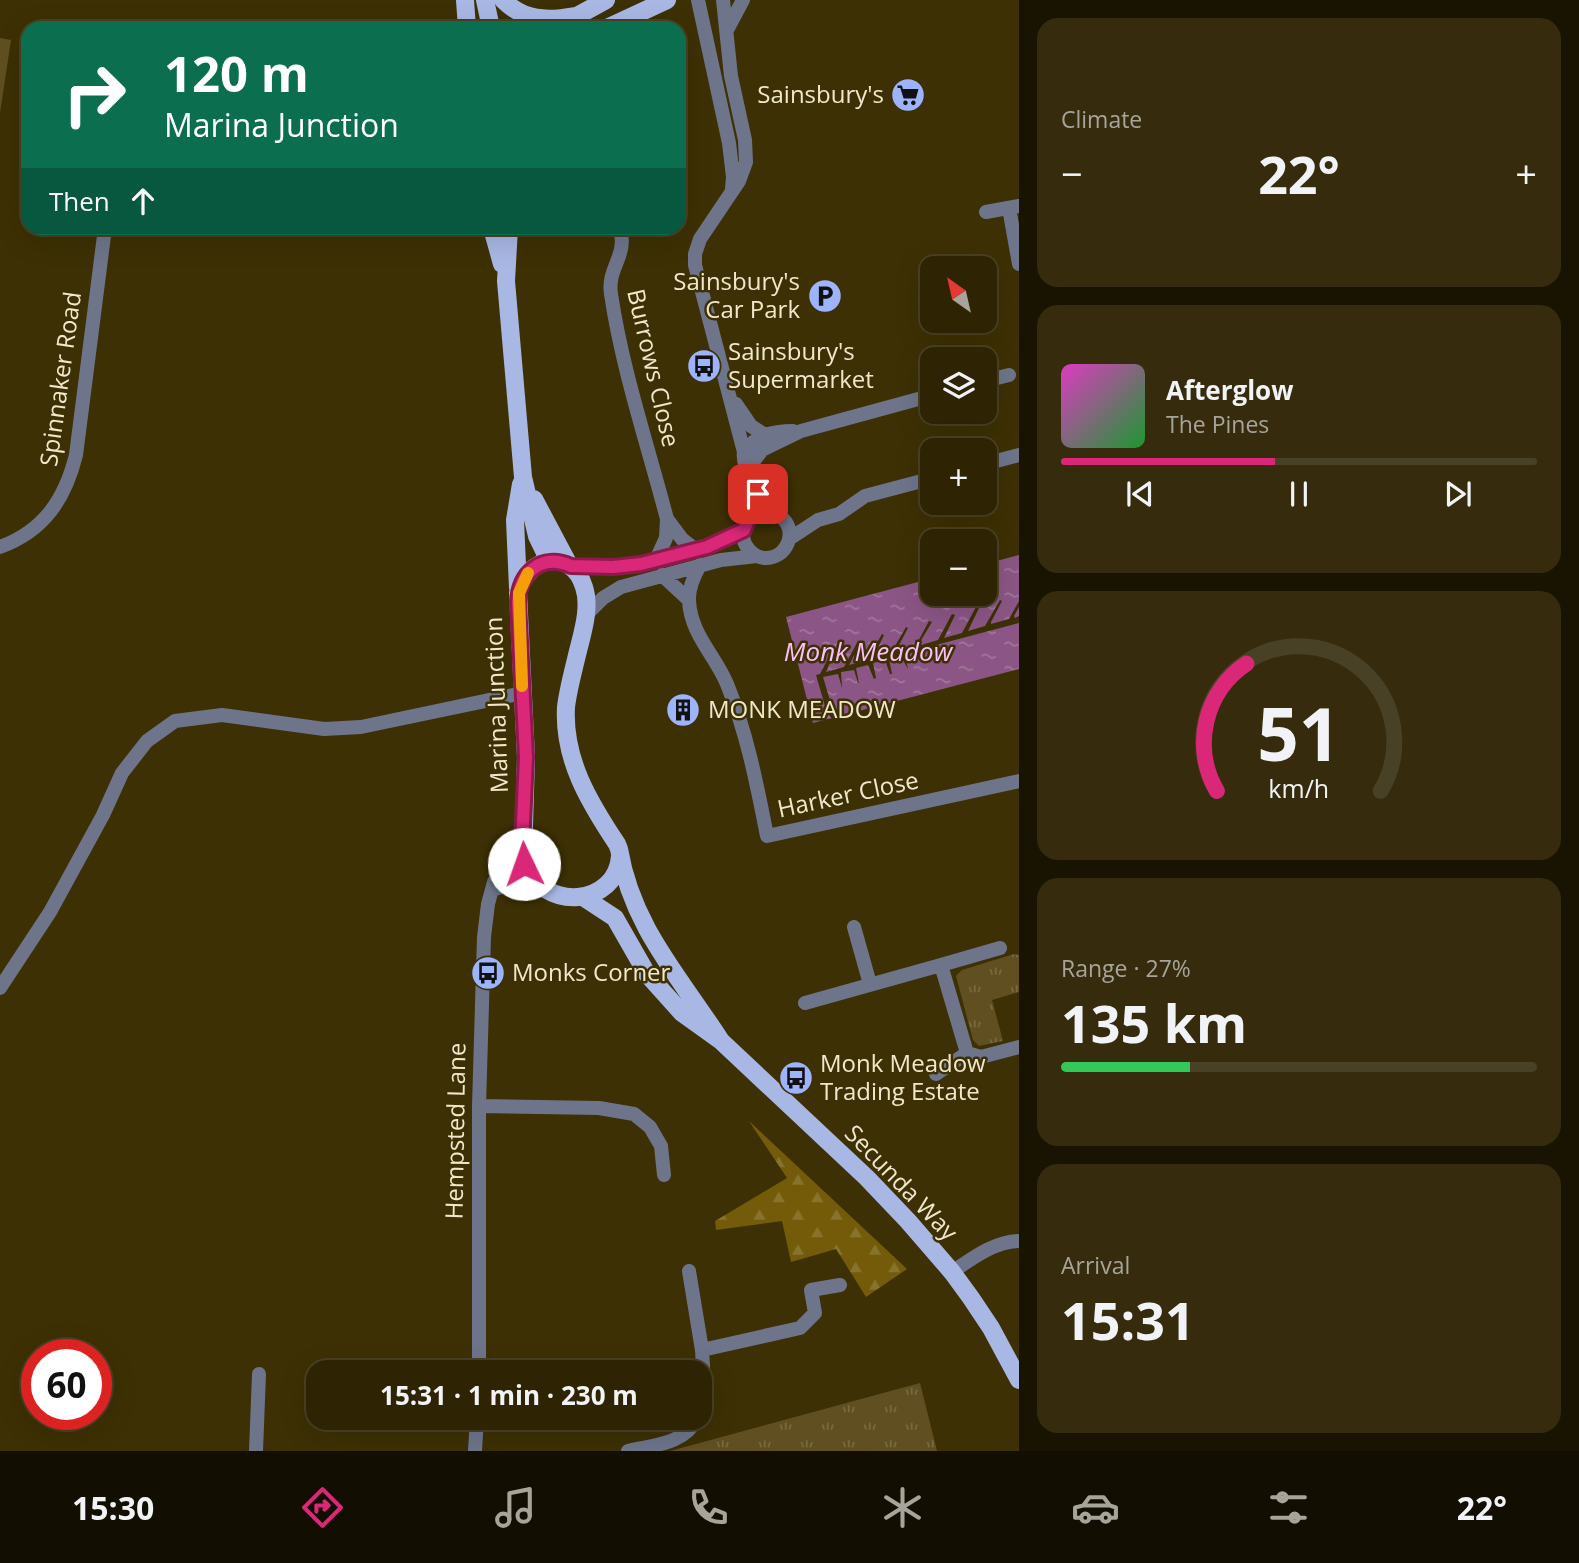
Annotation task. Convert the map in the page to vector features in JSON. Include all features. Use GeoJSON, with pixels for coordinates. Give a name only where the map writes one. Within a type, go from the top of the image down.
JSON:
{"type":"FeatureCollection","features":[{"type":"Feature","properties":{"kind":"main road"},"geometry":{"type":"LineString","coordinates":[[465,0],[466,21]]}},
{"type":"Feature","properties":{"kind":"main road"},"geometry":{"type":"LineString","coordinates":[[485,0],[490,21]]}},
{"type":"Feature","properties":{"kind":"main road"},"geometry":{"type":"LineString","coordinates":[[503,0],[523,16],[554,20],[575,16]]}},
{"type":"Feature","properties":{"kind":"main road"},"geometry":{"type":"LineString","coordinates":[[568,21],[606,0]]}},
{"type":"Feature","properties":{"kind":"main road"},"geometry":{"type":"LineString","coordinates":[[622,21],[667,0]]}},
{"type":"Feature","properties":{"kind":"main road"},"geometry":{"type":"LineString","coordinates":[[494,235],[506,281]]}},
{"type":"Feature","properties":{"kind":"main road"},"geometry":{"type":"LineString","coordinates":[[509,235],[506,281],[523,477],[537,536],[549,561],[570,565]]}},
{"type":"Feature","properties":{"kind":"main road"},"geometry":{"type":"LineString","coordinates":[[523,477],[570,565],[580,576],[585,590],[585,616],[567,703],[569,747],[583,791],[617,844],[620,856],[618,869],[608,883],[583,897],[558,897],[534,882]]}},
{"type":"Feature","properties":{"kind":"main road"},"geometry":{"type":"LineString","coordinates":[[519,593],[515,520],[523,477]]}},
{"type":"Feature","properties":{"kind":"main road","name":"Marina Junction"},"geometry":{"type":"LineString","coordinates":[[534,882],[527,873],[523,860],[526,757],[519,593],[524,576],[532,568],[549,561]]}},
{"type":"Feature","properties":{"kind":"main road","name":"Secunda Way"},"geometry":{"type":"LineString","coordinates":[[620,856],[629,891],[649,935],[721,1041]]}},
{"type":"Feature","properties":{"kind":"main road","name":"Secunda Way"},"geometry":{"type":"LineString","coordinates":[[583,897],[615,918],[637,959],[663,994],[682,1013],[721,1041],[867,1178],[952,1272],[991,1328],[1019,1380]]}},
{"type":"Feature","properties":{"kind":"street"},"geometry":{"type":"LineString","coordinates":[[698,0],[729,142],[732,188]]}},
{"type":"Feature","properties":{"kind":"street"},"geometry":{"type":"LineString","coordinates":[[723,0],[731,76],[746,150],[743,173],[704,231],[695,254],[698,279],[731,397],[744,461],[751,479],[788,526],[789,540]]}},
{"type":"Feature","properties":{"kind":"street"},"geometry":{"type":"LineString","coordinates":[[727,31],[743,0]]}},
{"type":"Feature","properties":{"kind":"street"},"geometry":{"type":"LineString","coordinates":[[986,212],[1014,207],[1019,264]]}},
{"type":"Feature","properties":{"kind":"street","name":"Spinnaker Road"},"geometry":{"type":"LineString","coordinates":[[0,547],[24,536],[41,522],[64,494],[70,478],[76,455],[104,235]]}},
{"type":"Feature","properties":{"kind":"street","name":"Burrows Close"},"geometry":{"type":"LineString","coordinates":[[622,235],[624,242],[610,277],[613,311],[667,519],[666,538],[656,560]]}},
{"type":"Feature","properties":{"kind":"street"},"geometry":{"type":"LineString","coordinates":[[997,378],[1009,375]]}},
{"type":"Feature","properties":{"kind":"street"},"geometry":{"type":"LineString","coordinates":[[731,397],[751,426],[765,435]]}},
{"type":"Feature","properties":{"kind":"street"},"geometry":{"type":"LineString","coordinates":[[757,556],[746,545],[746,525],[752,462],[762,450],[801,431],[920,399]]}},
{"type":"Feature","properties":{"kind":"street"},"geometry":{"type":"LineString","coordinates":[[744,452],[755,440],[765,435],[801,431]]}},
{"type":"Feature","properties":{"kind":"street"},"geometry":{"type":"LineString","coordinates":[[997,461],[1019,456]]}},
{"type":"Feature","properties":{"kind":"street"},"geometry":{"type":"LineString","coordinates":[[585,616],[612,592],[662,575],[735,557],[770,558],[782,552],[789,540],[818,520],[839,514],[865,496],[920,481]]}},
{"type":"Feature","properties":{"kind":"street"},"geometry":{"type":"LineString","coordinates":[[570,565],[629,566],[696,550],[720,542],[760,512],[818,520]]}},
{"type":"Feature","properties":{"kind":"street","name":"Burrows Close"},"geometry":{"type":"LineString","coordinates":[[667,519],[682,539],[696,550]]}},
{"type":"Feature","properties":{"kind":"street"},"geometry":{"type":"LineString","coordinates":[[688,600],[700,565]]}},
{"type":"Feature","properties":{"kind":"street"},"geometry":{"type":"LineString","coordinates":[[662,575],[688,600]]}},
{"type":"Feature","properties":{"kind":"street","name":"Harker Close"},"geometry":{"type":"LineString","coordinates":[[688,600],[699,639],[726,682],[751,758],[767,836],[1019,781]]}},
{"type":"Feature","properties":{"kind":"street"},"geometry":{"type":"LineString","coordinates":[[0,988],[50,912],[103,815],[122,773],[147,741],[175,721],[222,715],[324,729],[361,727],[523,693]]}},
{"type":"Feature","properties":{"kind":"street","name":"Hempsted Lane"},"geometry":{"type":"LineString","coordinates":[[479,1360],[479,1106],[484,937],[492,890],[500,871],[522,836]]}},
{"type":"Feature","properties":{"kind":"street"},"geometry":{"type":"LineString","coordinates":[[492,890],[508,884],[534,882]]}},
{"type":"Feature","properties":{"kind":"street"},"geometry":{"type":"LineString","coordinates":[[854,927],[870,984]]}},
{"type":"Feature","properties":{"kind":"street"},"geometry":{"type":"LineString","coordinates":[[805,1003],[1000,948]]}},
{"type":"Feature","properties":{"kind":"street"},"geometry":{"type":"LineString","coordinates":[[941,965],[967,1053]]}},
{"type":"Feature","properties":{"kind":"street"},"geometry":{"type":"LineString","coordinates":[[967,1053],[981,1057],[1019,1047]]}},
{"type":"Feature","properties":{"kind":"street"},"geometry":{"type":"LineString","coordinates":[[936,1074],[967,1053]]}},
{"type":"Feature","properties":{"kind":"street"},"geometry":{"type":"LineString","coordinates":[[479,1106],[599,1108],[634,1114],[650,1127],[661,1146],[664,1175]]}},
{"type":"Feature","properties":{"kind":"street"},"geometry":{"type":"LineString","coordinates":[[952,1272],[984,1251],[1006,1241],[1019,1241]]}},
{"type":"Feature","properties":{"kind":"street"},"geometry":{"type":"LineString","coordinates":[[689,1271],[703,1360]]}},
{"type":"Feature","properties":{"kind":"street"},"geometry":{"type":"LineString","coordinates":[[702,1350],[800,1328],[815,1312],[811,1290],[839,1285]]}},
{"type":"Feature","properties":{"kind":"street"},"geometry":{"type":"LineString","coordinates":[[256,1451],[259,1374]]}},
{"type":"Feature","properties":{"kind":"street"},"geometry":{"type":"LineString","coordinates":[[475,1451],[476,1430]]}},
{"type":"Feature","properties":{"kind":"street"},"geometry":{"type":"LineString","coordinates":[[628,1451],[673,1441],[690,1430]]}},
{"type":"Feature","properties":{"kind":"green space"},"geometry":{"type":"Polygon","coordinates":[[[0,38],[11,40],[0,113],[0,38]]]}},
{"type":"Feature","properties":{"kind":"green space"},"geometry":{"type":"Polygon","coordinates":[[[1014,954],[1019,955],[1019,992],[992,1000],[1003,1041],[979,1046],[973,1040],[956,976],[962,970],[1014,954]]]}},
{"type":"Feature","properties":{"kind":"green space"},"geometry":{"type":"Polygon","coordinates":[[[749,1121],[907,1269],[866,1297],[836,1249],[791,1262],[782,1221],[716,1230],[715,1221],[787,1178],[749,1121]]]}},
{"type":"Feature","properties":{"kind":"green space"},"geometry":{"type":"Polygon","coordinates":[[[920,1383],[937,1451],[670,1451],[920,1383]]]}},
{"type":"Feature","properties":{"kind":"water","name":"Monk Meadow"},"geometry":{"type":"Polygon","coordinates":[[[1019,555],[1019,669],[813,723],[786,617],[920,581],[920,606],[997,606],[997,561],[1019,555]]]}},
{"type":"Feature","properties":{"kind":"pier"},"geometry":{"type":"Polygon","coordinates":[[[1002,601],[991,624],[1009,619],[1019,601],[1014,616],[1019,616],[1019,623],[936,645],[939,660],[932,646],[920,650],[924,664],[917,651],[905,655],[908,669],[900,655],[889,659],[892,674],[885,660],[873,663],[874,679],[868,665],[856,668],[859,683],[854,670],[841,672],[842,688],[838,674],[823,677],[835,717],[831,718],[816,675],[820,674],[834,647],[836,649],[826,672],[844,667],[858,641],[861,642],[849,665],[867,660],[882,634],[884,635],[873,658],[891,653],[906,627],[908,628],[898,652],[915,647],[929,621],[932,622],[920,642],[921,645],[938,640],[952,614],[955,615],[944,638],[962,633],[976,607],[979,608],[968,631],[985,626],[1002,601]]]}},
{"type":"Feature","properties":{"kind":"slow traffic"},"geometry":{"type":"LineString","coordinates":[[522,686],[518,603],[521,584],[528,573]]}},
{"type":"Feature","properties":{"kind":"place","name":"Sainsbury's"},"geometry":{"type":"Point","coordinates":[908,95]}},
{"type":"Feature","properties":{"kind":"place","name":"Sainsbury's Car Park"},"geometry":{"type":"Point","coordinates":[825,296]}},
{"type":"Feature","properties":{"kind":"place","name":"Sainsbury's Supermarket"},"geometry":{"type":"Point","coordinates":[704,366]}},
{"type":"Feature","properties":{"kind":"place","name":"MONK MEADOW"},"geometry":{"type":"Point","coordinates":[683,710]}},
{"type":"Feature","properties":{"kind":"place","name":"Monks Corner"},"geometry":{"type":"Point","coordinates":[488,973]}},
{"type":"Feature","properties":{"kind":"place","name":"Monk Meadow Trading Estate"},"geometry":{"type":"Point","coordinates":[796,1078]}},
{"type":"Feature","properties":{"kind":"route"},"geometry":{"type":"LineString","coordinates":[[524,864],[522,846],[526,757],[518,603],[524,576],[532,568],[549,561],[563,562],[571,566],[629,566],[707,547],[744,530],[753,485],[758,494]]}}]}
